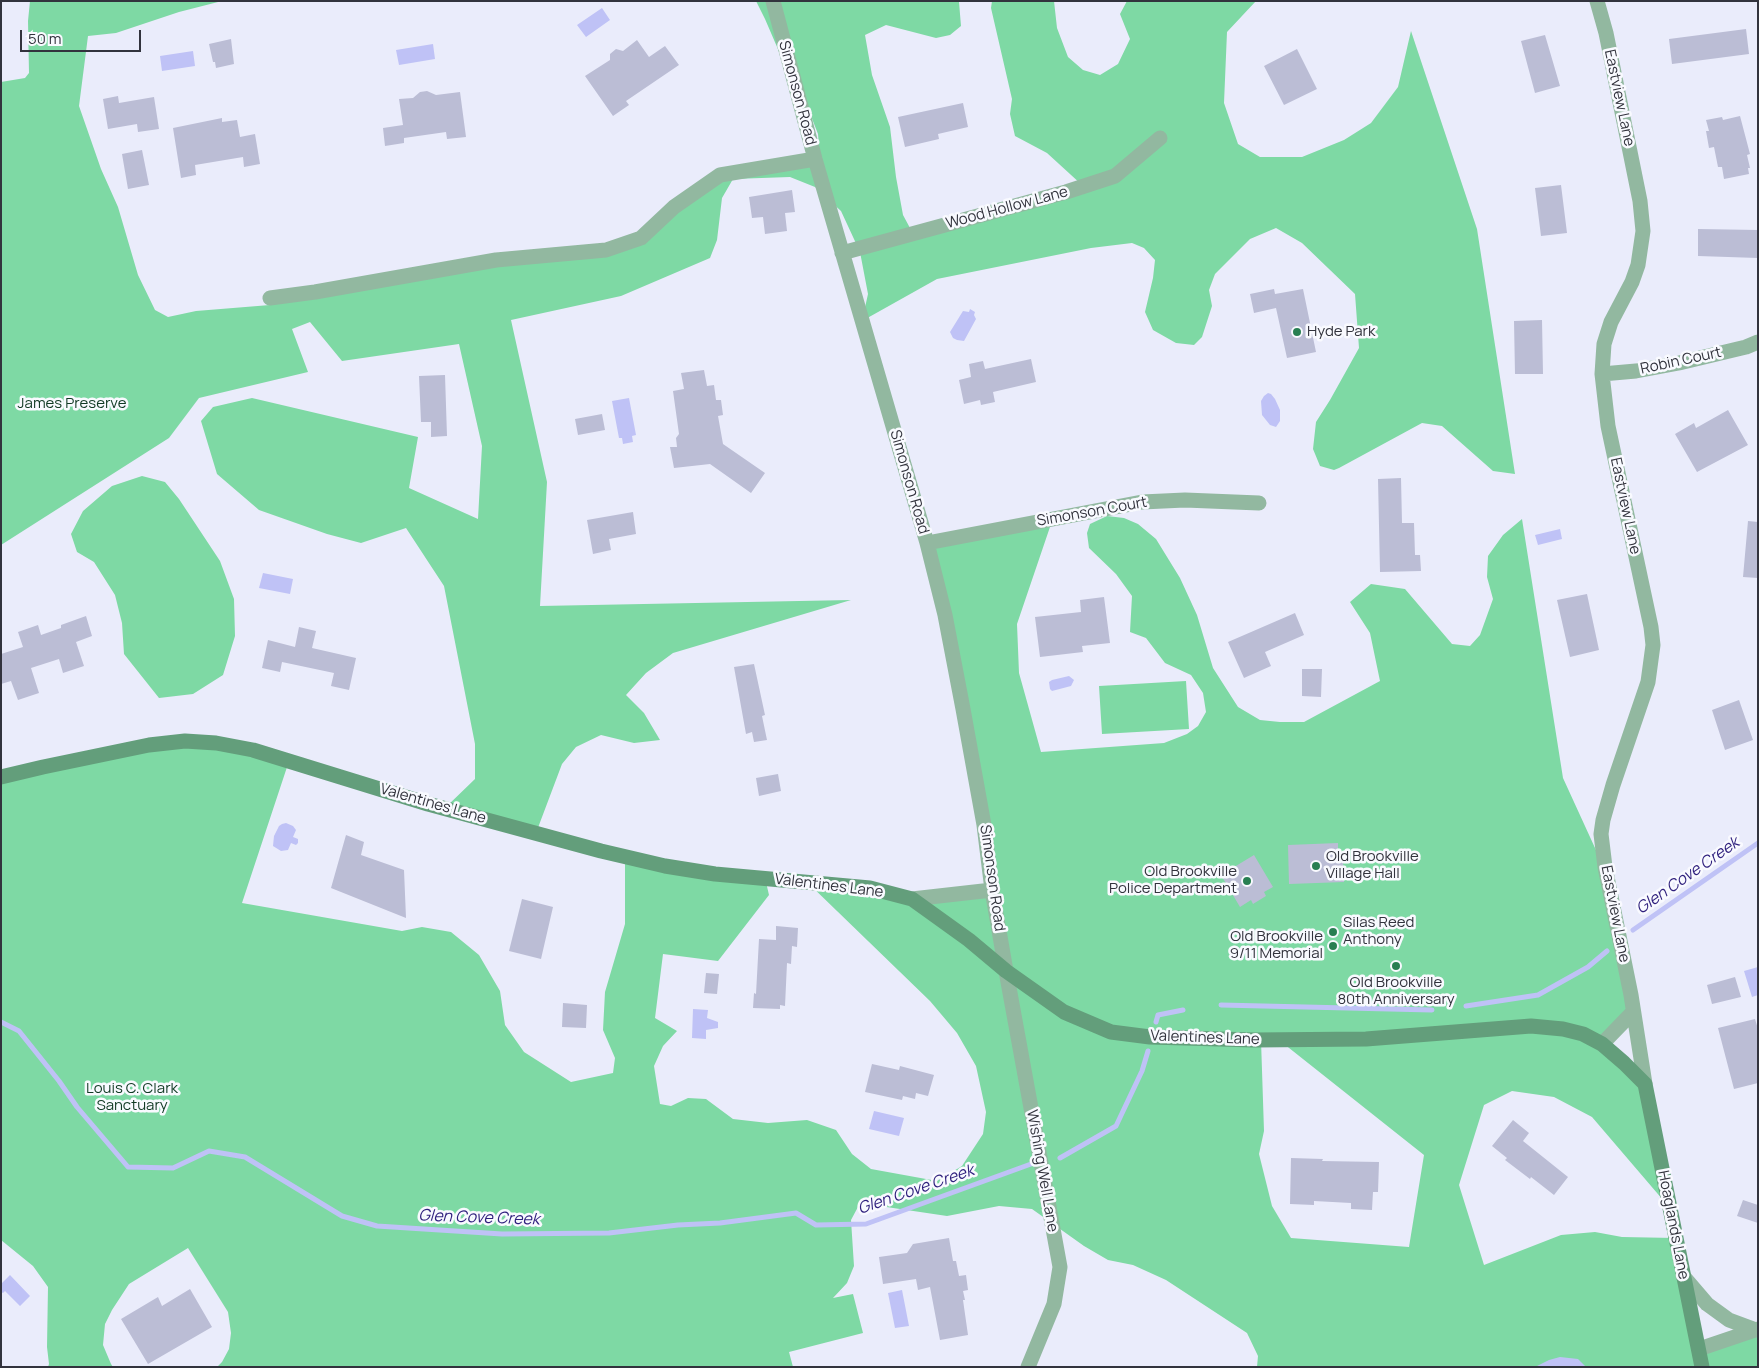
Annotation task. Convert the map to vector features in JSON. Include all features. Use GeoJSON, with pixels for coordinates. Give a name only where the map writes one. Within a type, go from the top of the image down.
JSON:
{"type":"FeatureCollection","features":[{"type":"Feature","properties":{"kind":"street","name":"Simonson Road"},"geometry":{"type":"LineString","coordinates":[[773,1],[815,159],[927,542],[963,709],[984,825],[992,890],[1006,971]]}},
{"type":"Feature","properties":{"kind":"street","name":"Eastview Lane"},"geometry":{"type":"LineString","coordinates":[[1597,1],[1606,34],[1640,201],[1643,231],[1638,265],[1632,282],[1611,322],[1604,344],[1602,374],[1608,426],[1651,627],[1653,645],[1648,682],[1613,785],[1601,834],[1605,867],[1645,1084]]}},
{"type":"Feature","properties":{"kind":"street","name":"Wood Hollow Lane"},"geometry":{"type":"LineString","coordinates":[[842,253],[1115,176],[1160,138]]}},
{"type":"Feature","properties":{"kind":"street"},"geometry":{"type":"LineString","coordinates":[[270,298],[315,292],[496,260],[606,250],[641,238],[674,207],[720,175],[815,159]]}},
{"type":"Feature","properties":{"kind":"street","name":"Robin Court"},"geometry":{"type":"LineString","coordinates":[[1602,374],[1636,371],[1679,363],[1738,349],[1758,342]]}},
{"type":"Feature","properties":{"kind":"street","name":"Simonson Court"},"geometry":{"type":"LineString","coordinates":[[927,542],[1142,502],[1184,500],[1259,503]]}},
{"type":"Feature","properties":{"kind":"street","name":"Valentines Lane"},"geometry":{"type":"LineString","coordinates":[[1,777],[149,745],[185,742],[216,744],[253,750],[428,804],[601,851],[657,864],[715,874],[870,888],[912,899],[968,940],[1006,971],[1064,1012],[1111,1032],[1150,1036],[1254,1040],[1366,1039],[1531,1026],[1563,1029],[1583,1034],[1602,1044],[1645,1084]]}},
{"type":"Feature","properties":{"kind":"street"},"geometry":{"type":"LineString","coordinates":[[912,899],[992,890]]}},
{"type":"Feature","properties":{"kind":"street","name":"Wishing Well Lane"},"geometry":{"type":"LineString","coordinates":[[1006,971],[1060,1267],[1054,1304],[1028,1367]]}},
{"type":"Feature","properties":{"kind":"street"},"geometry":{"type":"LineString","coordinates":[[1602,1044],[1633,1012]]}},
{"type":"Feature","properties":{"kind":"street","name":"Hoaglands Lane"},"geometry":{"type":"LineString","coordinates":[[1645,1084],[1702,1367]]}},
{"type":"Feature","properties":{"kind":"street"},"geometry":{"type":"LineString","coordinates":[[1684,1276],[1707,1304],[1729,1320],[1757,1330]]}},
{"type":"Feature","properties":{"kind":"street"},"geometry":{"type":"LineString","coordinates":[[1698,1349],[1757,1330]]}},
{"type":"Feature","properties":{"kind":"green space","name":"James Preserve"},"geometry":{"type":"Polygon","coordinates":[[[30,1],[222,1],[179,12],[116,33],[88,36],[79,106],[101,169],[118,207],[138,275],[155,310],[168,317],[196,311],[270,305],[492,264],[609,253],[720,178],[770,172],[819,146],[818,134],[811,116],[799,98],[756,1],[959,2],[961,26],[950,35],[936,38],[886,25],[865,35],[872,75],[890,127],[903,215],[910,228],[1082,185],[1047,153],[1015,136],[1010,114],[1012,99],[991,8],[992,1],[1054,1],[1057,28],[1068,57],[1083,70],[1100,75],[1118,64],[1130,39],[1120,14],[1127,1],[1256,1],[1227,32],[1224,103],[1238,144],[1260,157],[1302,157],[1344,140],[1371,123],[1398,87],[1411,31],[1477,229],[1515,474],[1493,471],[1442,426],[1422,423],[1339,468],[1334,470],[1320,466],[1313,449],[1316,422],[1359,348],[1355,294],[1302,243],[1276,228],[1250,239],[1215,274],[1209,290],[1212,306],[1202,337],[1194,345],[1176,343],[1153,330],[1145,312],[1155,260],[1144,248],[1132,243],[1091,248],[937,279],[862,321],[868,294],[860,252],[841,211],[815,187],[790,177],[733,179],[722,198],[717,240],[710,258],[621,296],[511,320],[547,482],[540,606],[851,600],[673,653],[646,673],[626,695],[644,713],[660,740],[634,743],[601,735],[576,747],[562,764],[536,833],[445,808],[475,779],[475,744],[444,586],[406,528],[361,543],[327,534],[259,510],[217,474],[201,421],[213,407],[252,398],[418,437],[409,488],[478,519],[482,446],[459,344],[342,361],[310,322],[292,329],[308,372],[199,398],[169,438],[1,545],[1,82],[25,78],[29,73],[28,21],[30,1]]]}},
{"type":"Feature","properties":{"kind":"green space"},"geometry":{"type":"Polygon","coordinates":[[[142,476],[165,482],[179,499],[220,561],[234,599],[235,636],[223,675],[193,694],[159,698],[124,654],[122,623],[115,595],[94,562],[77,552],[71,534],[83,511],[112,486],[142,476]]]}},
{"type":"Feature","properties":{"kind":"green space","name":"Louis C. Clark Sanctuary"},"geometry":{"type":"Polygon","coordinates":[[[1107,516],[1124,518],[1138,524],[1156,539],[1180,578],[1197,615],[1213,668],[1238,707],[1260,720],[1304,722],[1380,681],[1370,633],[1350,602],[1371,584],[1405,589],[1452,644],[1470,646],[1480,635],[1493,599],[1487,577],[1488,556],[1503,535],[1522,519],[1563,778],[1606,872],[1633,1012],[1604,1040],[1643,1085],[1669,1207],[1592,1117],[1554,1097],[1512,1091],[1484,1105],[1459,1185],[1484,1265],[1561,1235],[1595,1232],[1622,1237],[1675,1238],[1696,1350],[1758,1329],[1758,1367],[1257,1367],[1258,1356],[1247,1333],[1166,1280],[1133,1265],[1108,1260],[1084,1246],[1032,1209],[999,1206],[947,1216],[873,1205],[859,1205],[851,1220],[854,1266],[847,1283],[833,1298],[853,1294],[863,1333],[789,1352],[793,1367],[217,1367],[229,1349],[231,1333],[228,1312],[188,1248],[129,1284],[112,1310],[105,1324],[103,1345],[113,1367],[48,1367],[48,1287],[33,1266],[1,1240],[1,777],[185,741],[289,761],[242,903],[402,931],[422,927],[451,932],[479,955],[500,991],[505,1025],[524,1052],[571,1082],[613,1073],[615,1058],[603,1030],[605,992],[625,924],[625,856],[765,878],[769,895],[718,961],[663,954],[655,1018],[677,1031],[663,1046],[654,1066],[660,1104],[671,1106],[688,1098],[706,1099],[733,1119],[768,1123],[807,1120],[836,1130],[852,1154],[871,1169],[937,1181],[962,1166],[983,1134],[986,1112],[976,1066],[957,1033],[930,1001],[806,881],[912,899],[992,890],[927,543],[1051,524],[1017,624],[1019,673],[1041,752],[1164,743],[1187,734],[1198,726],[1206,712],[1203,693],[1191,675],[1165,663],[1146,638],[1130,632],[1132,596],[1116,574],[1089,548],[1087,533],[1090,524],[1107,516]],[[1261,1040],[1264,1131],[1259,1154],[1272,1206],[1291,1238],[1409,1247],[1424,1155],[1279,1040],[1261,1040]]]}},
{"type":"Feature","properties":{"kind":"green space"},"geometry":{"type":"Polygon","coordinates":[[[1186,681],[1189,729],[1102,734],[1099,686],[1186,681]]]}},
{"type":"Feature","properties":{"kind":"water"},"geometry":{"type":"Polygon","coordinates":[[[602,8],[610,20],[586,37],[577,25],[602,8]]]}},
{"type":"Feature","properties":{"kind":"water"},"geometry":{"type":"Polygon","coordinates":[[[433,44],[435,59],[399,65],[396,50],[433,44]]]}},
{"type":"Feature","properties":{"kind":"water"},"geometry":{"type":"Polygon","coordinates":[[[193,51],[195,66],[162,71],[160,56],[193,51]]]}},
{"type":"Feature","properties":{"kind":"water"},"geometry":{"type":"Polygon","coordinates":[[[970,309],[975,312],[976,319],[964,341],[953,338],[950,332],[963,311],[969,312],[970,309]]]}},
{"type":"Feature","properties":{"kind":"water"},"geometry":{"type":"Polygon","coordinates":[[[1268,393],[1275,399],[1280,410],[1280,421],[1276,427],[1270,425],[1262,415],[1261,401],[1268,393]]]}},
{"type":"Feature","properties":{"kind":"water"},"geometry":{"type":"Polygon","coordinates":[[[629,398],[636,435],[632,436],[633,442],[623,444],[622,438],[619,438],[612,401],[629,398]]]}},
{"type":"Feature","properties":{"kind":"water"},"geometry":{"type":"Polygon","coordinates":[[[1560,529],[1562,539],[1538,545],[1535,535],[1560,529]]]}},
{"type":"Feature","properties":{"kind":"water"},"geometry":{"type":"Polygon","coordinates":[[[263,573],[293,579],[290,594],[259,588],[263,573]]]}},
{"type":"Feature","properties":{"kind":"water"},"geometry":{"type":"Polygon","coordinates":[[[1069,676],[1074,680],[1071,686],[1052,691],[1050,689],[1049,682],[1069,676]]]}},
{"type":"Feature","properties":{"kind":"water"},"geometry":{"type":"Polygon","coordinates":[[[286,823],[293,826],[296,830],[293,837],[298,839],[298,843],[296,845],[291,843],[288,850],[281,851],[273,846],[274,836],[279,826],[286,823]]]}},
{"type":"Feature","properties":{"kind":"water"},"geometry":{"type":"Polygon","coordinates":[[[1758,967],[1758,995],[1752,997],[1744,971],[1758,967]]]}},
{"type":"Feature","properties":{"kind":"water"},"geometry":{"type":"Polygon","coordinates":[[[693,1009],[708,1010],[707,1018],[718,1022],[718,1028],[706,1030],[706,1039],[692,1038],[693,1009]]]}},
{"type":"Feature","properties":{"kind":"water"},"geometry":{"type":"Polygon","coordinates":[[[874,1111],[904,1118],[899,1136],[869,1129],[874,1111]]]}},
{"type":"Feature","properties":{"kind":"water"},"geometry":{"type":"Polygon","coordinates":[[[10,1275],[30,1296],[20,1306],[5,1291],[1,1292],[1,1284],[10,1275]]]}},
{"type":"Feature","properties":{"kind":"water"},"geometry":{"type":"Polygon","coordinates":[[[902,1290],[909,1326],[895,1328],[888,1293],[902,1290]]]}},
{"type":"Feature","properties":{"kind":"water"},"geometry":{"type":"Polygon","coordinates":[[[1560,1357],[1578,1359],[1586,1367],[1535,1367],[1560,1357]]]}},
{"type":"Feature","properties":{"kind":"building"},"geometry":{"type":"Polygon","coordinates":[[[1746,29],[1749,54],[1672,64],[1669,39],[1746,29]]]}},
{"type":"Feature","properties":{"kind":"building"},"geometry":{"type":"Polygon","coordinates":[[[1545,35],[1560,86],[1535,93],[1521,41],[1545,35]]]}},
{"type":"Feature","properties":{"kind":"building"},"geometry":{"type":"Polygon","coordinates":[[[231,39],[234,64],[216,68],[209,44],[231,39]]]}},
{"type":"Feature","properties":{"kind":"building"},"geometry":{"type":"Polygon","coordinates":[[[637,40],[649,57],[665,46],[679,65],[626,101],[629,105],[613,116],[585,76],[610,60],[610,54],[616,49],[623,51],[637,40]]]}},
{"type":"Feature","properties":{"kind":"building"},"geometry":{"type":"Polygon","coordinates":[[[1297,49],[1317,89],[1284,105],[1264,66],[1297,49]]]}},
{"type":"Feature","properties":{"kind":"building"},"geometry":{"type":"Polygon","coordinates":[[[427,91],[436,95],[460,92],[466,137],[447,139],[446,132],[404,138],[404,143],[385,146],[383,128],[403,125],[399,99],[413,98],[420,92],[427,91]]]}},
{"type":"Feature","properties":{"kind":"building"},"geometry":{"type":"Polygon","coordinates":[[[118,96],[119,103],[154,97],[159,129],[138,132],[137,124],[108,129],[103,99],[118,96]]]}},
{"type":"Feature","properties":{"kind":"building"},"geometry":{"type":"Polygon","coordinates":[[[963,103],[968,127],[938,134],[939,139],[905,147],[898,117],[963,103]]]}},
{"type":"Feature","properties":{"kind":"building"},"geometry":{"type":"Polygon","coordinates":[[[1740,116],[1750,154],[1747,155],[1750,168],[1748,168],[1749,174],[1724,179],[1722,167],[1718,167],[1714,147],[1709,148],[1706,131],[1709,131],[1706,120],[1722,117],[1723,120],[1740,116]]]}},
{"type":"Feature","properties":{"kind":"building"},"geometry":{"type":"Polygon","coordinates":[[[222,118],[222,122],[237,120],[240,137],[255,134],[260,164],[244,167],[243,157],[195,165],[196,175],[181,178],[173,128],[222,118]]]}},
{"type":"Feature","properties":{"kind":"building"},"geometry":{"type":"Polygon","coordinates":[[[142,150],[149,185],[128,189],[122,154],[142,150]]]}},
{"type":"Feature","properties":{"kind":"building"},"geometry":{"type":"Polygon","coordinates":[[[1561,185],[1567,233],[1541,236],[1535,188],[1561,185]]]}},
{"type":"Feature","properties":{"kind":"building"},"geometry":{"type":"Polygon","coordinates":[[[792,190],[795,212],[785,213],[787,231],[765,234],[763,217],[752,218],[749,197],[792,190]]]}},
{"type":"Feature","properties":{"kind":"building"},"geometry":{"type":"Polygon","coordinates":[[[1698,229],[1758,230],[1758,258],[1698,256],[1698,229]]]}},
{"type":"Feature","properties":{"kind":"building","name":"Hyde Park"},"geometry":{"type":"Polygon","coordinates":[[[1274,289],[1275,294],[1303,289],[1316,352],[1287,358],[1276,308],[1254,313],[1250,294],[1274,289]]]}},
{"type":"Feature","properties":{"kind":"building"},"geometry":{"type":"Polygon","coordinates":[[[1542,320],[1543,374],[1515,374],[1514,321],[1542,320]]]}},
{"type":"Feature","properties":{"kind":"building"},"geometry":{"type":"Polygon","coordinates":[[[1031,359],[1036,382],[993,392],[995,402],[981,405],[980,400],[964,404],[959,380],[971,377],[969,364],[983,361],[985,369],[1031,359]]]}},
{"type":"Feature","properties":{"kind":"building"},"geometry":{"type":"Polygon","coordinates":[[[704,370],[707,386],[714,385],[716,400],[721,400],[723,415],[718,416],[723,444],[765,473],[751,493],[710,464],[674,468],[670,447],[677,447],[676,438],[679,434],[673,391],[684,389],[681,373],[704,370]]]}},
{"type":"Feature","properties":{"kind":"building"},"geometry":{"type":"Polygon","coordinates":[[[445,375],[447,436],[431,437],[431,422],[421,422],[419,376],[445,375]]]}},
{"type":"Feature","properties":{"kind":"building"},"geometry":{"type":"Polygon","coordinates":[[[1728,410],[1748,445],[1697,472],[1675,434],[1694,423],[1696,428],[1728,410]]]}},
{"type":"Feature","properties":{"kind":"building"},"geometry":{"type":"Polygon","coordinates":[[[602,414],[605,430],[578,435],[575,419],[602,414]]]}},
{"type":"Feature","properties":{"kind":"building"},"geometry":{"type":"Polygon","coordinates":[[[1401,478],[1402,523],[1414,523],[1415,555],[1420,555],[1421,571],[1380,572],[1378,479],[1401,478]]]}},
{"type":"Feature","properties":{"kind":"building"},"geometry":{"type":"Polygon","coordinates":[[[633,512],[636,534],[609,539],[611,550],[593,554],[587,520],[633,512]]]}},
{"type":"Feature","properties":{"kind":"building"},"geometry":{"type":"Polygon","coordinates":[[[1748,521],[1758,522],[1758,578],[1743,577],[1748,521]]]}},
{"type":"Feature","properties":{"kind":"building"},"geometry":{"type":"Polygon","coordinates":[[[1587,594],[1599,650],[1570,657],[1557,600],[1587,594]]]}},
{"type":"Feature","properties":{"kind":"building"},"geometry":{"type":"Polygon","coordinates":[[[1104,597],[1110,643],[1082,646],[1083,652],[1040,657],[1035,617],[1081,612],[1080,600],[1104,597]]]}},
{"type":"Feature","properties":{"kind":"building"},"geometry":{"type":"Polygon","coordinates":[[[1295,613],[1304,635],[1265,652],[1271,666],[1244,678],[1228,642],[1295,613]]]}},
{"type":"Feature","properties":{"kind":"building"},"geometry":{"type":"Polygon","coordinates":[[[86,616],[92,636],[76,642],[84,666],[63,673],[59,659],[31,668],[39,693],[18,700],[11,681],[1,684],[1,654],[23,647],[18,632],[38,625],[41,635],[86,616]]]}},
{"type":"Feature","properties":{"kind":"building"},"geometry":{"type":"Polygon","coordinates":[[[299,627],[316,631],[312,648],[356,658],[349,690],[331,686],[334,673],[282,662],[280,672],[262,668],[268,640],[295,647],[299,627]]]}},
{"type":"Feature","properties":{"kind":"building"},"geometry":{"type":"Polygon","coordinates":[[[754,664],[765,715],[762,716],[767,740],[754,742],[752,732],[746,734],[734,667],[754,664]]]}},
{"type":"Feature","properties":{"kind":"building"},"geometry":{"type":"Polygon","coordinates":[[[1302,669],[1322,669],[1321,697],[1302,696],[1302,669]]]}},
{"type":"Feature","properties":{"kind":"building"},"geometry":{"type":"Polygon","coordinates":[[[1739,700],[1753,740],[1725,750],[1712,710],[1739,700]]]}},
{"type":"Feature","properties":{"kind":"building"},"geometry":{"type":"Polygon","coordinates":[[[778,774],[781,791],[759,796],[756,778],[778,774]]]}},
{"type":"Feature","properties":{"kind":"building"},"geometry":{"type":"Polygon","coordinates":[[[346,835],[364,842],[361,855],[404,870],[406,918],[331,888],[346,835]]]}},
{"type":"Feature","properties":{"kind":"building","name":"Old Brookville Village Hall"},"geometry":{"type":"Polygon","coordinates":[[[1338,843],[1338,862],[1343,861],[1344,882],[1289,884],[1288,845],[1338,843]]]}},
{"type":"Feature","properties":{"kind":"building","name":"Old Brookville Police Department"},"geometry":{"type":"Polygon","coordinates":[[[1254,855],[1273,887],[1264,892],[1266,896],[1253,904],[1251,900],[1240,907],[1221,875],[1254,855]]]}},
{"type":"Feature","properties":{"kind":"building"},"geometry":{"type":"Polygon","coordinates":[[[522,899],[553,907],[541,959],[509,951],[522,899]]]}},
{"type":"Feature","properties":{"kind":"building"},"geometry":{"type":"Polygon","coordinates":[[[776,926],[798,928],[797,947],[792,946],[791,964],[787,963],[785,1006],[780,1005],[780,1009],[753,1008],[754,993],[756,994],[759,939],[776,940],[776,926]]]}},
{"type":"Feature","properties":{"kind":"building"},"geometry":{"type":"Polygon","coordinates":[[[706,973],[719,974],[717,994],[704,993],[706,973]]]}},
{"type":"Feature","properties":{"kind":"building"},"geometry":{"type":"Polygon","coordinates":[[[1735,977],[1741,997],[1712,1004],[1707,985],[1735,977]]]}},
{"type":"Feature","properties":{"kind":"building"},"geometry":{"type":"Polygon","coordinates":[[[563,1003],[587,1005],[586,1028],[562,1027],[563,1003]]]}},
{"type":"Feature","properties":{"kind":"building"},"geometry":{"type":"Polygon","coordinates":[[[1755,1019],[1758,1029],[1758,1083],[1734,1089],[1718,1028],[1755,1019]]]}},
{"type":"Feature","properties":{"kind":"building"},"geometry":{"type":"Polygon","coordinates":[[[872,1064],[899,1070],[900,1066],[934,1075],[928,1096],[916,1093],[915,1099],[903,1096],[902,1100],[865,1092],[872,1064]]]}},
{"type":"Feature","properties":{"kind":"building"},"geometry":{"type":"Polygon","coordinates":[[[1513,1120],[1529,1133],[1523,1141],[1568,1177],[1554,1195],[1505,1160],[1507,1158],[1492,1146],[1513,1120]]]}},
{"type":"Feature","properties":{"kind":"building"},"geometry":{"type":"Polygon","coordinates":[[[1291,1158],[1323,1159],[1322,1161],[1379,1162],[1378,1192],[1373,1192],[1372,1210],[1351,1209],[1351,1203],[1314,1201],[1314,1205],[1290,1204],[1291,1158]]]}},
{"type":"Feature","properties":{"kind":"building"},"geometry":{"type":"Polygon","coordinates":[[[1743,1200],[1758,1205],[1758,1223],[1737,1216],[1743,1200]]]}},
{"type":"Feature","properties":{"kind":"building"},"geometry":{"type":"Polygon","coordinates":[[[949,1238],[953,1261],[956,1261],[959,1276],[966,1275],[968,1290],[963,1291],[965,1300],[963,1300],[968,1335],[940,1340],[930,1287],[918,1290],[916,1279],[883,1284],[879,1257],[907,1253],[913,1244],[949,1238]]]}},
{"type":"Feature","properties":{"kind":"building"},"geometry":{"type":"Polygon","coordinates":[[[190,1289],[212,1327],[148,1364],[121,1319],[158,1297],[162,1306],[190,1289]]]}},
{"type":"Feature","properties":{"kind":"waterway","name":"Glen Cove Creek"},"geometry":{"type":"LineString","coordinates":[[1633,930],[1758,843]]}},
{"type":"Feature","properties":{"kind":"waterway","name":"Glen Cove Creek"},"geometry":{"type":"LineString","coordinates":[[1466,1006],[1538,995],[1588,967],[1607,951]]}},
{"type":"Feature","properties":{"kind":"waterway","name":"Glen Cove Creek"},"geometry":{"type":"LineString","coordinates":[[1221,1005],[1432,1010]]}},
{"type":"Feature","properties":{"kind":"waterway","name":"Glen Cove Creek"},"geometry":{"type":"LineString","coordinates":[[1156,1022],[1158,1015],[1183,1010]]}},
{"type":"Feature","properties":{"kind":"waterway","name":"Glen Cove Creek"},"geometry":{"type":"LineString","coordinates":[[1,1022],[19,1031],[77,1107],[128,1167],[173,1168],[209,1151],[245,1157],[342,1216],[377,1226],[502,1234],[609,1233],[678,1225],[720,1223],[796,1213],[816,1225],[866,1224],[1031,1164]]}},
{"type":"Feature","properties":{"kind":"waterway","name":"Glen Cove Creek"},"geometry":{"type":"LineString","coordinates":[[1060,1158],[1116,1126],[1142,1071],[1148,1051]]}},
{"type":"Feature","properties":{"kind":"place","name":"Hyde Park"},"geometry":{"type":"Point","coordinates":[1297,332]}},
{"type":"Feature","properties":{"kind":"place","name":"Old Brookville Village Hall"},"geometry":{"type":"Point","coordinates":[1316,866]}},
{"type":"Feature","properties":{"kind":"place","name":"Old Brookville Police Department"},"geometry":{"type":"Point","coordinates":[1247,881]}},
{"type":"Feature","properties":{"kind":"place","name":"Silas Reed Anthony"},"geometry":{"type":"Point","coordinates":[1333,932]}},
{"type":"Feature","properties":{"kind":"place","name":"Old Brookville 9/11 Memorial"},"geometry":{"type":"Point","coordinates":[1333,946]}},
{"type":"Feature","properties":{"kind":"place","name":"Old Brookville 80th Anniversary"},"geometry":{"type":"Point","coordinates":[1396,966]}}]}
